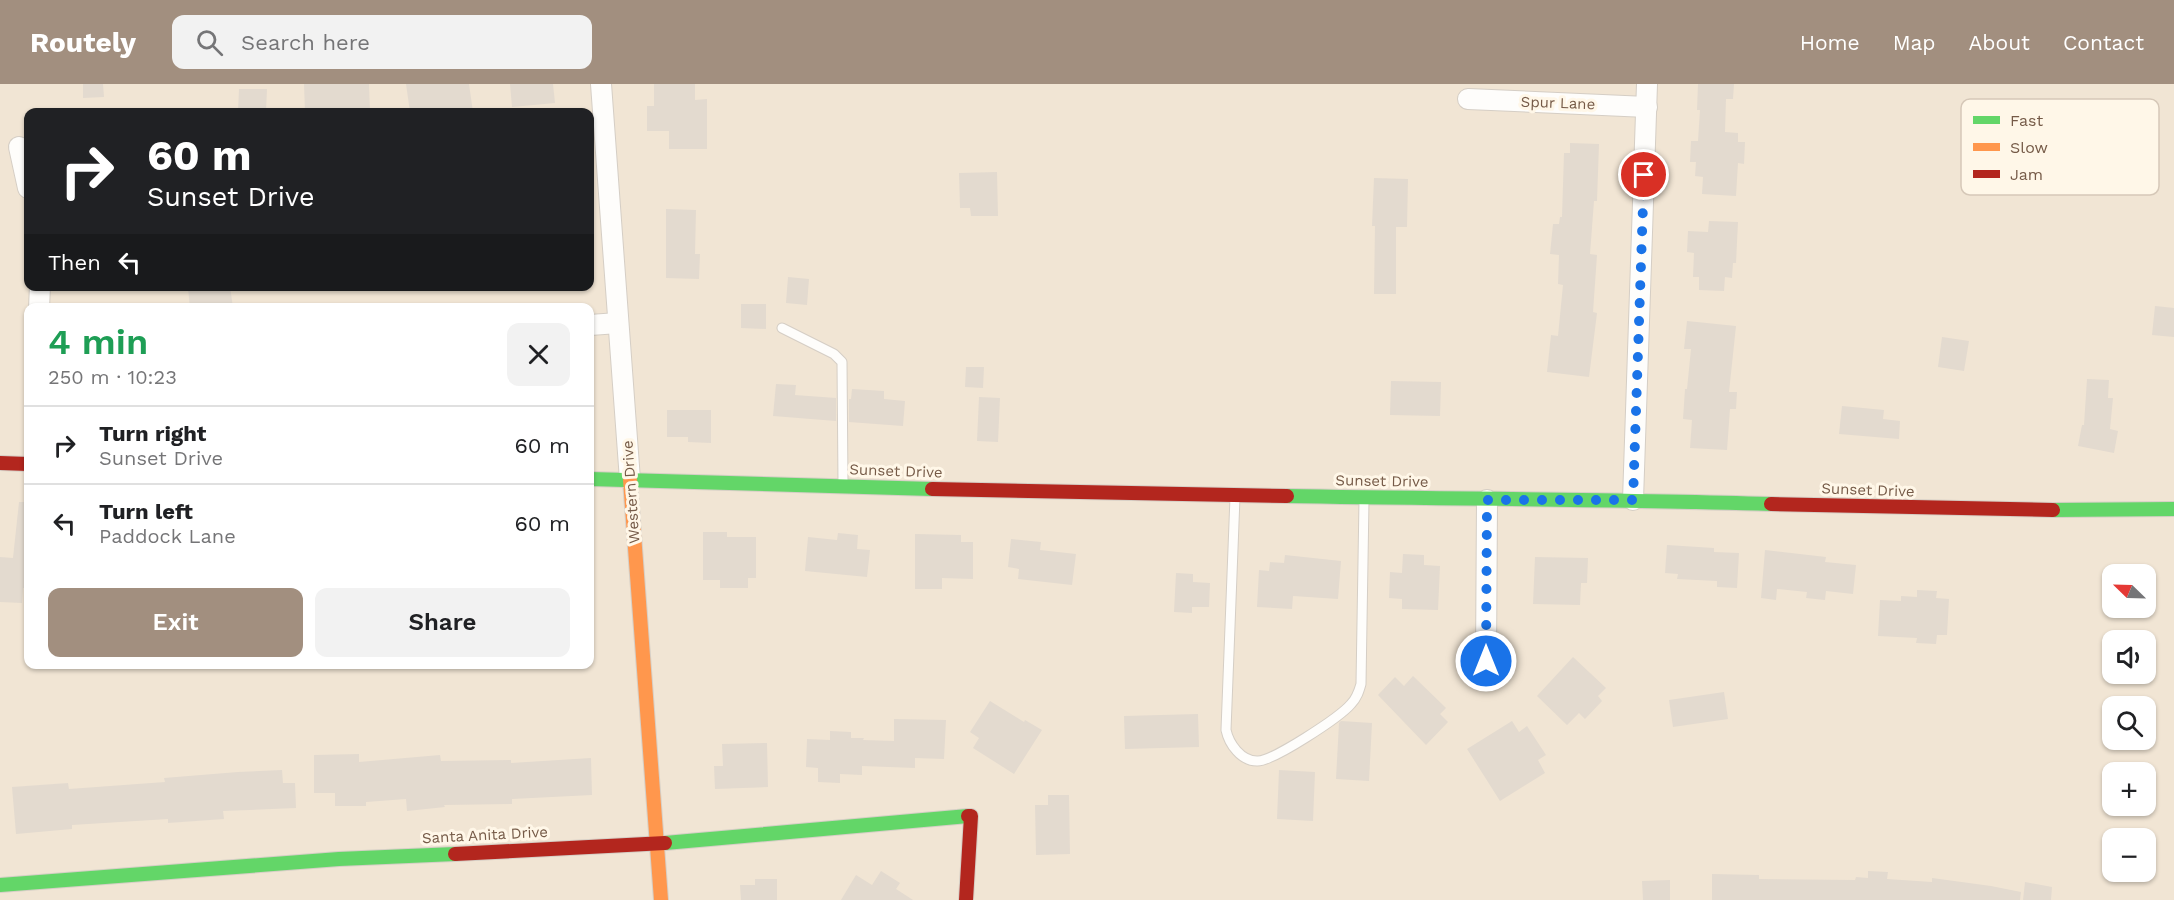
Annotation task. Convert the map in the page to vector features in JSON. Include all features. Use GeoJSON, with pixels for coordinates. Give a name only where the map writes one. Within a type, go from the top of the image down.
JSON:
{"type":"FeatureCollection","features":[{"type":"Feature","properties":{"kind":"main road"},"geometry":{"type":"LineString","coordinates":[[0,463],[24,464]]}},
{"type":"Feature","properties":{"kind":"main road","name":"Sunset Drive"},"geometry":{"type":"LineString","coordinates":[[594,479],[1487,500],[1633,500],[2012,510],[2174,510]]}},
{"type":"Feature","properties":{"kind":"main road","name":"Western Drive"},"geometry":{"type":"LineString","coordinates":[[630,480],[661,900]]}},
{"type":"Feature","properties":{"kind":"main road","name":"Santa Anita Drive"},"geometry":{"type":"LineString","coordinates":[[0,885],[339,859],[657,844],[971,816],[966,900]]}},
{"type":"Feature","properties":{"kind":"street","name":"Western Drive"},"geometry":{"type":"LineString","coordinates":[[601,84],[630,480]]}},
{"type":"Feature","properties":{"kind":"street"},"geometry":{"type":"LineString","coordinates":[[1633,500],[1647,84]]}},
{"type":"Feature","properties":{"kind":"street","name":"Spur Lane"},"geometry":{"type":"LineString","coordinates":[[1468,99],[1647,107]]}},
{"type":"Feature","properties":{"kind":"street"},"geometry":{"type":"LineString","coordinates":[[19,147],[24,170]]}},
{"type":"Feature","properties":{"kind":"street"},"geometry":{"type":"LineString","coordinates":[[594,325],[618,323]]}},
{"type":"Feature","properties":{"kind":"street"},"geometry":{"type":"LineString","coordinates":[[1486,661],[1487,500]]}},
{"type":"Feature","properties":{"kind":"lane"},"geometry":{"type":"LineString","coordinates":[[782,328],[834,354],[842,362],[843,486]]}},
{"type":"Feature","properties":{"kind":"lane"},"geometry":{"type":"LineString","coordinates":[[1235,495],[1226,730],[1228,738],[1240,754],[1249,760],[1257,761],[1281,753],[1346,710],[1358,693],[1361,684],[1364,497]]}},
{"type":"Feature","properties":{"kind":"shaded area"},"geometry":{"type":"Polygon","coordinates":[[[0,84],[2174,84],[2174,900],[0,900],[0,84]]]}},
{"type":"Feature","properties":{"kind":"building"},"geometry":{"type":"Polygon","coordinates":[[[83,84],[103,84],[104,97],[83,98],[83,84]]]}},
{"type":"Feature","properties":{"kind":"building"},"geometry":{"type":"Polygon","coordinates":[[[304,84],[369,84],[370,108],[305,108],[304,84]]]}},
{"type":"Feature","properties":{"kind":"building"},"geometry":{"type":"Polygon","coordinates":[[[406,84],[469,84],[472,108],[409,108],[406,84]]]}},
{"type":"Feature","properties":{"kind":"building"},"geometry":{"type":"Polygon","coordinates":[[[510,84],[553,84],[555,103],[512,107],[510,84]]]}},
{"type":"Feature","properties":{"kind":"building"},"geometry":{"type":"Polygon","coordinates":[[[654,84],[695,84],[695,100],[707,99],[707,149],[669,149],[669,131],[647,131],[647,106],[654,106],[654,84]]]}},
{"type":"Feature","properties":{"kind":"building"},"geometry":{"type":"Polygon","coordinates":[[[1698,84],[1734,84],[1733,99],[1726,99],[1725,132],[1738,133],[1738,142],[1745,142],[1744,164],[1738,163],[1736,196],[1702,194],[1703,177],[1695,176],[1696,162],[1690,162],[1691,141],[1698,141],[1700,110],[1697,110],[1698,84]]]}},
{"type":"Feature","properties":{"kind":"building"},"geometry":{"type":"Polygon","coordinates":[[[239,89],[267,89],[266,108],[238,108],[239,89]]]}},
{"type":"Feature","properties":{"kind":"building"},"geometry":{"type":"Polygon","coordinates":[[[1570,143],[1599,144],[1597,201],[1594,201],[1590,254],[1597,255],[1593,312],[1597,313],[1589,377],[1547,372],[1551,335],[1558,336],[1563,285],[1558,284],[1559,255],[1550,254],[1553,224],[1559,224],[1560,217],[1562,217],[1564,153],[1570,153],[1570,143]]]}},
{"type":"Feature","properties":{"kind":"building"},"geometry":{"type":"Polygon","coordinates":[[[997,172],[998,216],[971,216],[970,208],[960,208],[959,173],[997,172]]]}},
{"type":"Feature","properties":{"kind":"building"},"geometry":{"type":"Polygon","coordinates":[[[1374,178],[1408,179],[1407,227],[1396,227],[1396,294],[1374,294],[1375,226],[1372,226],[1374,178]]]}},
{"type":"Feature","properties":{"kind":"building"},"geometry":{"type":"Polygon","coordinates":[[[666,209],[696,210],[695,254],[700,254],[699,279],[666,278],[666,209]]]}},
{"type":"Feature","properties":{"kind":"building"},"geometry":{"type":"Polygon","coordinates":[[[1709,221],[1738,222],[1736,263],[1733,263],[1732,278],[1725,277],[1724,291],[1699,290],[1699,277],[1693,277],[1694,253],[1687,252],[1688,231],[1708,232],[1709,221]]]}},
{"type":"Feature","properties":{"kind":"building"},"geometry":{"type":"Polygon","coordinates":[[[788,277],[809,279],[807,305],[786,303],[788,277]]]}},
{"type":"Feature","properties":{"kind":"building"},"geometry":{"type":"Polygon","coordinates":[[[188,291],[231,291],[232,303],[190,303],[188,291]]]}},
{"type":"Feature","properties":{"kind":"building"},"geometry":{"type":"Polygon","coordinates":[[[741,304],[766,304],[766,329],[741,328],[741,304]]]}},
{"type":"Feature","properties":{"kind":"building"},"geometry":{"type":"Polygon","coordinates":[[[2155,306],[2174,308],[2174,337],[2152,335],[2155,306]]]}},
{"type":"Feature","properties":{"kind":"building"},"geometry":{"type":"Polygon","coordinates":[[[1687,321],[1736,326],[1729,392],[1737,392],[1736,409],[1730,409],[1727,450],[1690,448],[1692,420],[1683,419],[1691,349],[1684,349],[1687,321]]]}},
{"type":"Feature","properties":{"kind":"building"},"geometry":{"type":"Polygon","coordinates":[[[1942,337],[1969,341],[1964,371],[1938,367],[1942,337]]]}},
{"type":"Feature","properties":{"kind":"building"},"geometry":{"type":"Polygon","coordinates":[[[966,367],[984,367],[983,388],[965,387],[966,367]]]}},
{"type":"Feature","properties":{"kind":"building"},"geometry":{"type":"Polygon","coordinates":[[[2087,379],[2109,380],[2108,398],[2113,398],[2110,429],[2118,431],[2114,453],[2078,446],[2082,425],[2084,425],[2087,379]]]}},
{"type":"Feature","properties":{"kind":"building"},"geometry":{"type":"Polygon","coordinates":[[[1391,381],[1441,382],[1440,416],[1390,415],[1391,381]]]}},
{"type":"Feature","properties":{"kind":"building"},"geometry":{"type":"Polygon","coordinates":[[[776,384],[796,385],[795,395],[836,398],[836,421],[773,416],[776,384]]]}},
{"type":"Feature","properties":{"kind":"building"},"geometry":{"type":"Polygon","coordinates":[[[852,389],[884,391],[884,399],[905,401],[903,426],[849,422],[849,399],[851,399],[852,389]]]}},
{"type":"Feature","properties":{"kind":"building"},"geometry":{"type":"Polygon","coordinates":[[[979,397],[1000,398],[998,442],[977,441],[979,397]]]}},
{"type":"Feature","properties":{"kind":"building"},"geometry":{"type":"Polygon","coordinates":[[[1842,406],[1884,410],[1883,419],[1900,421],[1899,439],[1839,434],[1842,406]]]}},
{"type":"Feature","properties":{"kind":"building"},"geometry":{"type":"Polygon","coordinates":[[[667,410],[711,410],[711,443],[688,442],[688,437],[667,437],[667,410]]]}},
{"type":"Feature","properties":{"kind":"building"},"geometry":{"type":"Polygon","coordinates":[[[19,502],[24,502],[22,603],[0,602],[0,557],[13,558],[19,502]]]}},
{"type":"Feature","properties":{"kind":"building"},"geometry":{"type":"Polygon","coordinates":[[[703,532],[727,532],[727,537],[756,537],[756,578],[748,578],[748,588],[720,588],[720,580],[703,580],[703,532]]]}},
{"type":"Feature","properties":{"kind":"building"},"geometry":{"type":"Polygon","coordinates":[[[838,533],[858,535],[857,549],[870,550],[867,577],[805,571],[808,537],[837,540],[838,533]]]}},
{"type":"Feature","properties":{"kind":"building"},"geometry":{"type":"Polygon","coordinates":[[[915,534],[961,535],[961,542],[973,542],[973,579],[942,578],[942,589],[915,589],[915,534]]]}},
{"type":"Feature","properties":{"kind":"building"},"geometry":{"type":"Polygon","coordinates":[[[1011,539],[1041,542],[1040,550],[1076,554],[1072,585],[1018,579],[1019,569],[1008,567],[1011,539]]]}},
{"type":"Feature","properties":{"kind":"building"},"geometry":{"type":"Polygon","coordinates":[[[1667,545],[1714,548],[1714,552],[1739,553],[1737,588],[1717,587],[1717,581],[1677,579],[1678,574],[1665,573],[1667,545]]]}},
{"type":"Feature","properties":{"kind":"building"},"geometry":{"type":"Polygon","coordinates":[[[1765,550],[1826,557],[1825,562],[1856,565],[1853,594],[1826,591],[1825,600],[1806,598],[1807,592],[1777,589],[1776,600],[1761,598],[1765,550]]]}},
{"type":"Feature","properties":{"kind":"building"},"geometry":{"type":"Polygon","coordinates":[[[1403,554],[1424,555],[1424,565],[1440,566],[1438,610],[1402,609],[1402,599],[1389,598],[1390,572],[1402,573],[1403,554]]]}},
{"type":"Feature","properties":{"kind":"building"},"geometry":{"type":"Polygon","coordinates":[[[1285,555],[1341,561],[1338,599],[1293,596],[1292,609],[1257,607],[1259,570],[1269,571],[1270,562],[1284,563],[1285,555]]]}},
{"type":"Feature","properties":{"kind":"building"},"geometry":{"type":"Polygon","coordinates":[[[1535,557],[1588,558],[1587,583],[1581,583],[1580,605],[1533,604],[1535,557]]]}},
{"type":"Feature","properties":{"kind":"building"},"geometry":{"type":"Polygon","coordinates":[[[1176,573],[1193,574],[1193,582],[1210,583],[1209,607],[1192,607],[1192,613],[1174,612],[1176,573]]]}},
{"type":"Feature","properties":{"kind":"building"},"geometry":{"type":"Polygon","coordinates":[[[1917,590],[1937,591],[1936,598],[1949,599],[1947,635],[1937,635],[1936,644],[1916,643],[1917,638],[1878,636],[1880,600],[1901,601],[1901,596],[1917,597],[1917,590]]]}},
{"type":"Feature","properties":{"kind":"building"},"geometry":{"type":"Polygon","coordinates":[[[1573,657],[1606,688],[1598,696],[1602,701],[1585,719],[1579,713],[1567,725],[1537,696],[1573,657]]]}},
{"type":"Feature","properties":{"kind":"building"},"geometry":{"type":"Polygon","coordinates":[[[1413,676],[1446,708],[1440,714],[1448,722],[1426,745],[1378,695],[1395,677],[1404,686],[1413,676]]]}},
{"type":"Feature","properties":{"kind":"building"},"geometry":{"type":"Polygon","coordinates":[[[1724,692],[1728,719],[1673,727],[1669,700],[1724,692]]]}},
{"type":"Feature","properties":{"kind":"building"},"geometry":{"type":"Polygon","coordinates":[[[990,701],[1042,730],[1014,774],[973,748],[979,738],[970,732],[990,701]]]}},
{"type":"Feature","properties":{"kind":"building"},"geometry":{"type":"Polygon","coordinates":[[[1198,714],[1199,747],[1125,749],[1124,716],[1198,714]]]}},
{"type":"Feature","properties":{"kind":"building"},"geometry":{"type":"Polygon","coordinates":[[[894,719],[946,720],[944,759],[915,758],[915,768],[862,766],[862,775],[840,774],[840,783],[818,782],[818,768],[806,767],[807,739],[830,740],[830,731],[851,732],[851,738],[864,738],[863,740],[894,741],[894,719]]]}},
{"type":"Feature","properties":{"kind":"building"},"geometry":{"type":"Polygon","coordinates":[[[1341,721],[1372,723],[1369,781],[1336,779],[1339,723],[1341,721]]]}},
{"type":"Feature","properties":{"kind":"building"},"geometry":{"type":"Polygon","coordinates":[[[1512,721],[1519,732],[1527,726],[1546,755],[1538,760],[1545,773],[1500,801],[1467,749],[1512,721]]]}},
{"type":"Feature","properties":{"kind":"building"},"geometry":{"type":"Polygon","coordinates":[[[767,743],[768,787],[715,789],[714,766],[723,766],[722,744],[767,743]]]}},
{"type":"Feature","properties":{"kind":"building"},"geometry":{"type":"Polygon","coordinates":[[[359,754],[359,762],[440,755],[441,761],[511,760],[511,763],[591,758],[592,795],[512,799],[512,804],[444,805],[445,807],[407,811],[406,799],[366,802],[366,806],[335,806],[335,793],[314,793],[314,755],[359,754]]]}},
{"type":"Feature","properties":{"kind":"building"},"geometry":{"type":"Polygon","coordinates":[[[282,770],[283,783],[295,783],[296,808],[223,811],[224,819],[168,823],[168,819],[72,825],[72,829],[16,834],[12,787],[68,783],[69,789],[165,782],[164,778],[282,770]]]}},
{"type":"Feature","properties":{"kind":"building"},"geometry":{"type":"Polygon","coordinates":[[[1279,770],[1315,772],[1313,821],[1277,819],[1279,770]]]}},
{"type":"Feature","properties":{"kind":"building"},"geometry":{"type":"Polygon","coordinates":[[[1048,795],[1069,795],[1070,854],[1036,855],[1035,805],[1048,805],[1048,795]]]}},
{"type":"Feature","properties":{"kind":"building"},"geometry":{"type":"Polygon","coordinates":[[[881,871],[900,883],[896,889],[913,900],[841,900],[856,875],[872,885],[881,871]]]}},
{"type":"Feature","properties":{"kind":"building"},"geometry":{"type":"Polygon","coordinates":[[[1868,871],[1888,872],[1887,879],[1932,882],[1932,878],[1991,886],[2021,892],[2020,900],[1712,900],[1712,874],[1759,875],[1759,879],[1855,880],[1856,877],[1868,878],[1868,871]]]}},
{"type":"Feature","properties":{"kind":"building"},"geometry":{"type":"Polygon","coordinates":[[[755,879],[777,879],[777,900],[741,900],[740,885],[755,885],[755,879]]]}},
{"type":"Feature","properties":{"kind":"building"},"geometry":{"type":"Polygon","coordinates":[[[1670,880],[1670,900],[1643,900],[1642,881],[1670,880]]]}},
{"type":"Feature","properties":{"kind":"building"},"geometry":{"type":"Polygon","coordinates":[[[2025,882],[2052,887],[2051,900],[2023,900],[2025,882]]]}},
{"type":"Feature","properties":{"kind":"traffic: fast"},"geometry":{"type":"LineString","coordinates":[[594,479],[932,489]]}},
{"type":"Feature","properties":{"kind":"traffic: fast"},"geometry":{"type":"LineString","coordinates":[[1287,496],[1771,504]]}},
{"type":"Feature","properties":{"kind":"traffic: fast"},"geometry":{"type":"LineString","coordinates":[[2053,510],[2174,509]]}},
{"type":"Feature","properties":{"kind":"traffic: fast"},"geometry":{"type":"LineString","coordinates":[[665,843],[968,816]]}},
{"type":"Feature","properties":{"kind":"traffic: fast"},"geometry":{"type":"LineString","coordinates":[[0,885],[339,859],[455,854]]}},
{"type":"Feature","properties":{"kind":"traffic: slow"},"geometry":{"type":"LineString","coordinates":[[630,480],[661,900]]}},
{"type":"Feature","properties":{"kind":"traffic: jam"},"geometry":{"type":"LineString","coordinates":[[0,463],[24,464]]}},
{"type":"Feature","properties":{"kind":"traffic: jam"},"geometry":{"type":"LineString","coordinates":[[932,489],[1287,496]]}},
{"type":"Feature","properties":{"kind":"traffic: jam"},"geometry":{"type":"LineString","coordinates":[[1771,504],[2053,510]]}},
{"type":"Feature","properties":{"kind":"traffic: jam"},"geometry":{"type":"LineString","coordinates":[[966,900],[971,816],[968,816]]}},
{"type":"Feature","properties":{"kind":"traffic: jam"},"geometry":{"type":"LineString","coordinates":[[455,854],[665,843]]}},
{"type":"Feature","properties":{"kind":"route"},"geometry":{"type":"LineString","coordinates":[[1486,661],[1487,500],[1633,500],[1644,175]]}}]}
